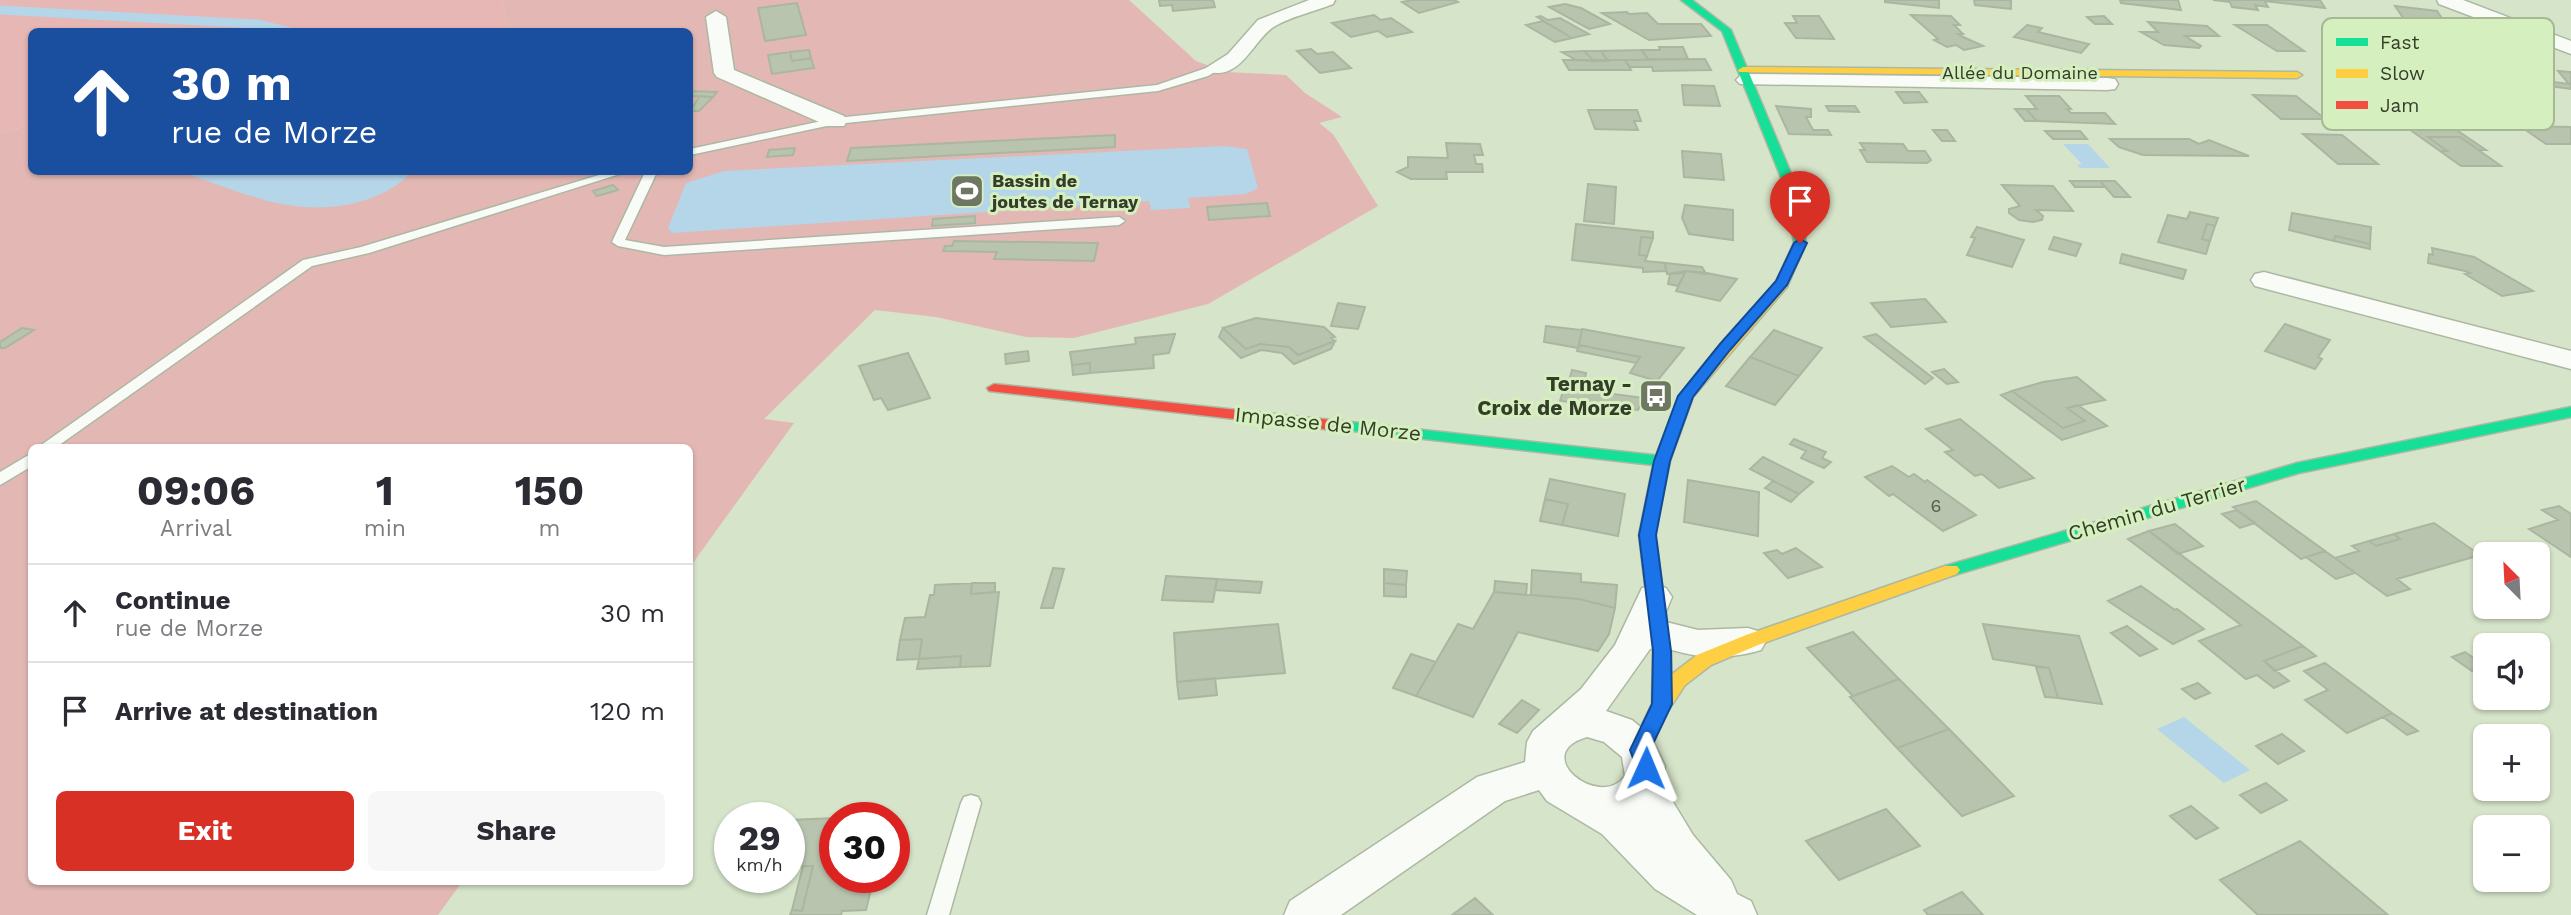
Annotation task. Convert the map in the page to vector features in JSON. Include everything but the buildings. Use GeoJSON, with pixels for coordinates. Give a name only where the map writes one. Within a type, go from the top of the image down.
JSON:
{"type":"FeatureCollection","features":[{"type":"Feature","properties":{"kind":"street"},"geometry":{"type":"LineString","coordinates":[[1216,68],[1236,58],[1265,24],[1326,0]]}},
{"type":"Feature","properties":{"kind":"street"},"geometry":{"type":"LineString","coordinates":[[1662,704],[1648,636],[1654,597],[1647,535],[1662,461],[1686,396],[1783,282],[1800,243],[1792,190],[1726,30],[1686,0]]}},
{"type":"Feature","properties":{"kind":"street"},"geometry":{"type":"LineString","coordinates":[[2446,0],[2493,18]]}},
{"type":"Feature","properties":{"kind":"street"},"geometry":{"type":"LineString","coordinates":[[716,18],[724,72],[836,121]]}},
{"type":"Feature","properties":{"kind":"street"},"geometry":{"type":"LineString","coordinates":[[2554,41],[2571,48]]}},
{"type":"Feature","properties":{"kind":"street"},"geometry":{"type":"LineString","coordinates":[[1745,75],[2107,84]]}},
{"type":"Feature","properties":{"kind":"street","name":"Allée du Domaine"},"geometry":{"type":"LineString","coordinates":[[1745,75],[2297,75]]}},
{"type":"Feature","properties":{"kind":"street"},"geometry":{"type":"LineString","coordinates":[[2264,280],[2571,360]]}},
{"type":"Feature","properties":{"kind":"street","name":"Impasse de Morze"},"geometry":{"type":"LineString","coordinates":[[994,388],[1662,461]]}},
{"type":"Feature","properties":{"kind":"street","name":"Chemin du Terrier"},"geometry":{"type":"LineString","coordinates":[[1641,768],[1662,704],[1678,680],[1704,660],[1752,640],[1947,570],[2297,468],[2571,412]]}},
{"type":"Feature","properties":{"kind":"street"},"geometry":{"type":"LineString","coordinates":[[1735,915],[1670,876],[1616,822],[1554,784],[1542,760],[1549,737],[1594,699],[1631,651],[1648,636],[1698,642],[1752,640]]}},
{"type":"Feature","properties":{"kind":"street"},"geometry":{"type":"LineString","coordinates":[[1559,729],[1587,722],[1603,725],[1624,735],[1678,848],[1735,915]]}},
{"type":"Feature","properties":{"kind":"street"},"geometry":{"type":"LineString","coordinates":[[1582,801],[1611,804],[1634,794],[1641,768]]}},
{"type":"Feature","properties":{"kind":"street"},"geometry":{"type":"LineString","coordinates":[[1306,915],[1491,789],[1546,772]]}},
{"type":"Feature","properties":{"kind":"lane"},"geometry":{"type":"LineString","coordinates":[[693,151],[836,121],[1158,88],[1216,68]]}},
{"type":"Feature","properties":{"kind":"lane"},"geometry":{"type":"LineString","coordinates":[[52,444],[308,263],[364,250],[611,175]]}},
{"type":"Feature","properties":{"kind":"lane"},"geometry":{"type":"LineString","coordinates":[[649,175],[618,242],[664,251],[1119,221]]}},
{"type":"Feature","properties":{"kind":"lane"},"geometry":{"type":"LineString","coordinates":[[0,480],[28,461]]}},
{"type":"Feature","properties":{"kind":"lane"},"geometry":{"type":"LineString","coordinates":[[939,915],[971,803]]}},
{"type":"Feature","properties":{"kind":"shaded area"},"geometry":{"type":"Polygon","coordinates":[[[0,0],[502,0],[507,28],[28,28],[28,126],[0,133],[0,0]]]}},
{"type":"Feature","properties":{"kind":"shaded area"},"geometry":{"type":"Polygon","coordinates":[[[502,0],[1129,0],[1196,61],[1226,72],[1286,75],[1305,93],[1342,117],[1319,123],[1333,134],[1378,206],[1208,304],[1074,338],[1026,337],[936,317],[875,310],[764,419],[794,423],[693,563],[693,444],[28,444],[28,885],[460,885],[438,915],[0,915],[0,133],[28,126],[28,175],[693,175],[693,28],[507,28],[502,0]]]}},
{"type":"Feature","properties":{"kind":"water"},"geometry":{"type":"Polygon","coordinates":[[[2063,144],[2088,144],[2110,168],[2080,168],[2077,165],[2082,164],[2063,144]]]}},
{"type":"Feature","properties":{"kind":"water","name":"Bassin de joutes de Ternay"},"geometry":{"type":"Polygon","coordinates":[[[1224,146],[1247,149],[1258,188],[1246,194],[1188,198],[1190,208],[1151,210],[1149,201],[672,233],[668,228],[686,183],[724,171],[1224,146]]]}},
{"type":"Feature","properties":{"kind":"water"},"geometry":{"type":"Polygon","coordinates":[[[189,175],[409,175],[386,192],[338,206],[304,207],[248,195],[189,175]]]}},
{"type":"Feature","properties":{"kind":"water"},"geometry":{"type":"Polygon","coordinates":[[[2184,717],[2250,770],[2224,783],[2157,729],[2184,717]]]}},
{"type":"Feature","properties":{"kind":"waterway"},"geometry":{"type":"LineString","coordinates":[[0,10],[258,24],[274,28]]}},
{"type":"Feature","properties":{"kind":"traffic: fast"},"geometry":{"type":"LineString","coordinates":[[1686,0],[1726,30],[1792,190],[1800,243],[1782,284]]}},
{"type":"Feature","properties":{"kind":"traffic: fast"},"geometry":{"type":"LineString","coordinates":[[1951,570],[2297,468],[2571,412]]}},
{"type":"Feature","properties":{"kind":"traffic: fast"},"geometry":{"type":"LineString","coordinates":[[1341,426],[1662,461]]}},
{"type":"Feature","properties":{"kind":"traffic: slow"},"geometry":{"type":"LineString","coordinates":[[1743,70],[2297,75]]}},
{"type":"Feature","properties":{"kind":"traffic: slow"},"geometry":{"type":"LineString","coordinates":[[1662,704],[1662,651],[1647,535],[1662,461],[1686,396],[1782,284]]}},
{"type":"Feature","properties":{"kind":"traffic: slow"},"geometry":{"type":"LineString","coordinates":[[1640,750],[1658,711],[1678,680],[1704,660],[1752,640],[1951,570]]}},
{"type":"Feature","properties":{"kind":"traffic: jam"},"geometry":{"type":"LineString","coordinates":[[994,388],[1341,426]]}},
{"type":"Feature","properties":{"kind":"place","name":"Bassin de joutes de Ternay"},"geometry":{"type":"Point","coordinates":[967,191]}},
{"type":"Feature","properties":{"kind":"place","name":"Ternay - Croix de Morze"},"geometry":{"type":"Point","coordinates":[1656,396]}},
{"type":"Feature","properties":{"kind":"route"},"geometry":{"type":"LineString","coordinates":[[1646,768],[1640,750],[1662,704],[1662,651],[1647,535],[1662,461],[1686,396],[1783,282],[1800,243]]}}]}
